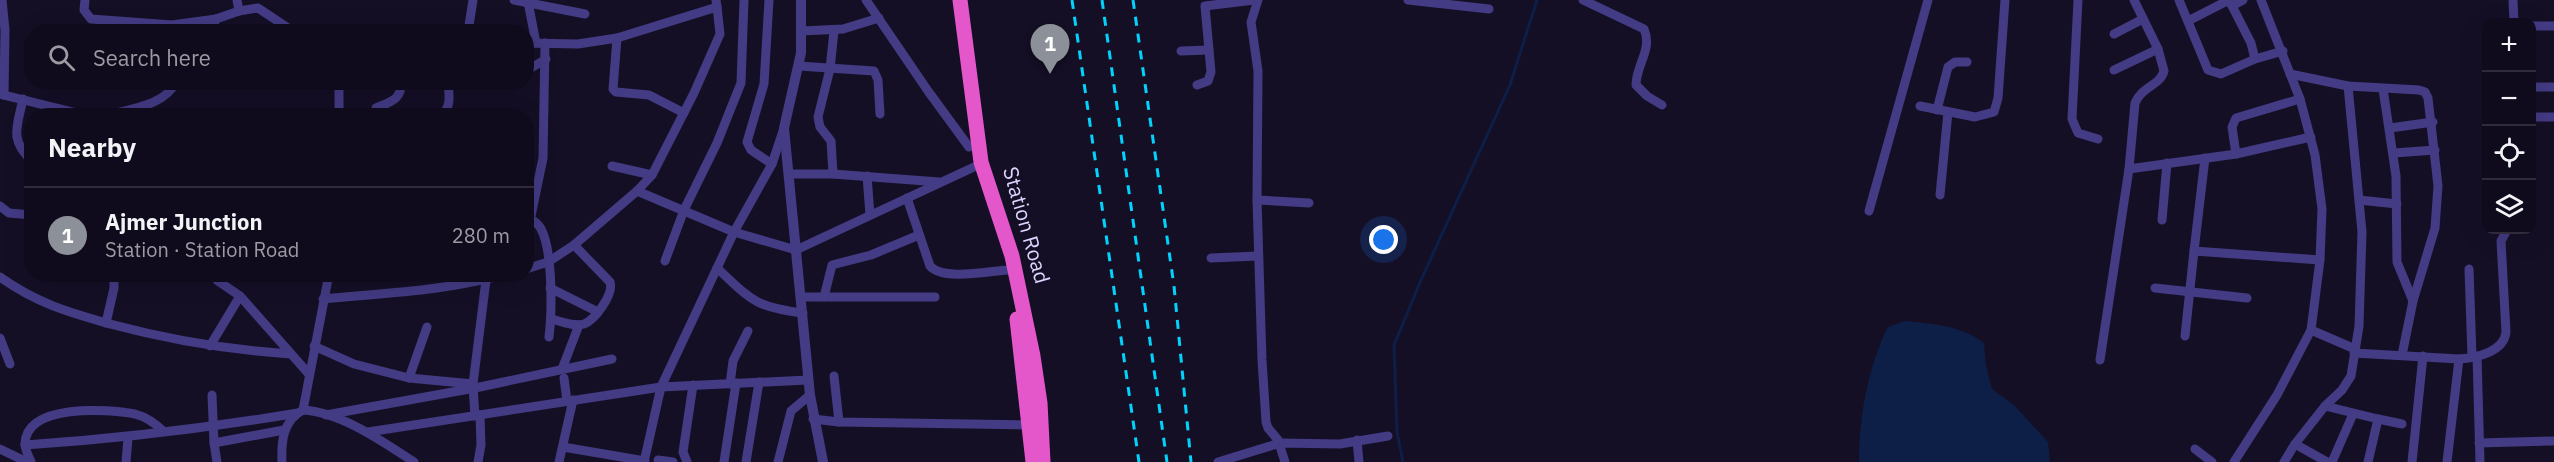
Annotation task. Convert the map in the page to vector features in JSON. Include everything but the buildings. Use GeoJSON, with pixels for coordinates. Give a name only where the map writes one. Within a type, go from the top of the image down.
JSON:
{"type":"FeatureCollection","features":[{"type":"Feature","properties":{"kind":"highway","name":"Station Road"},"geometry":{"type":"LineString","coordinates":[[951,0],[969,147],[1008,270],[1017,322],[1033,462]]}},
{"type":"Feature","properties":{"kind":"highway"},"geometry":{"type":"LineString","coordinates":[[958,0],[977,163],[1013,274],[1032,390],[1038,462]]}},
{"type":"Feature","properties":{"kind":"highway"},"geometry":{"type":"LineString","coordinates":[[958,0],[981,162],[1012,256],[1033,356],[1040,403],[1043,462]]}},
{"type":"Feature","properties":{"kind":"highway","name":"Station Road"},"geometry":{"type":"LineString","coordinates":[[965,0],[980,135],[1022,280],[1042,388],[1049,462]]}},
{"type":"Feature","properties":{"kind":"street"},"geometry":{"type":"LineString","coordinates":[[2,0],[5,30],[2,94],[57,108]]}},
{"type":"Feature","properties":{"kind":"street"},"geometry":{"type":"LineString","coordinates":[[85,0],[84,10],[86,16],[91,19],[139,24]]}},
{"type":"Feature","properties":{"kind":"street"},"geometry":{"type":"LineString","coordinates":[[237,0],[239,11]]}},
{"type":"Feature","properties":{"kind":"street"},"geometry":{"type":"LineString","coordinates":[[469,24],[473,0]]}},
{"type":"Feature","properties":{"kind":"street"},"geometry":{"type":"LineString","coordinates":[[514,0],[585,14]]}},
{"type":"Feature","properties":{"kind":"street"},"geometry":{"type":"LineString","coordinates":[[665,261],[684,210],[717,143],[741,83],[744,0]]}},
{"type":"Feature","properties":{"kind":"street"},"geometry":{"type":"LineString","coordinates":[[769,0],[764,84],[747,142],[751,150],[772,164]]}},
{"type":"Feature","properties":{"kind":"street"},"geometry":{"type":"LineString","coordinates":[[563,447],[644,462],[661,387],[734,232],[772,164],[784,128],[799,66],[802,31],[801,0]]}},
{"type":"Feature","properties":{"kind":"street"},"geometry":{"type":"LineString","coordinates":[[866,0],[969,147]]}},
{"type":"Feature","properties":{"kind":"street"},"geometry":{"type":"LineString","coordinates":[[1197,85],[1208,81],[1210,76],[1205,6],[1256,0],[1251,22],[1258,71],[1258,256],[1266,422],[1268,429],[1280,443],[1285,462]]}},
{"type":"Feature","properties":{"kind":"street"},"geometry":{"type":"LineString","coordinates":[[1408,0],[1489,9]]}},
{"type":"Feature","properties":{"kind":"street"},"geometry":{"type":"LineString","coordinates":[[1583,0],[1644,29],[1648,44],[1636,76],[1636,85],[1647,96],[1662,105]]}},
{"type":"Feature","properties":{"kind":"street"},"geometry":{"type":"LineString","coordinates":[[1869,211],[1928,0]]}},
{"type":"Feature","properties":{"kind":"street"},"geometry":{"type":"LineString","coordinates":[[1920,106],[1975,117],[1995,112],[2005,0]]}},
{"type":"Feature","properties":{"kind":"street"},"geometry":{"type":"LineString","coordinates":[[2078,0],[2072,119],[2079,133],[2098,139]]}},
{"type":"Feature","properties":{"kind":"street"},"geometry":{"type":"LineString","coordinates":[[2100,360],[2129,169],[2135,103],[2138,95],[2160,80],[2164,71],[2158,49],[2134,0]]}},
{"type":"Feature","properties":{"kind":"street"},"geometry":{"type":"LineString","coordinates":[[2179,0],[2208,70],[2213,73],[2221,74],[2255,59],[2283,51]]}},
{"type":"Feature","properties":{"kind":"street"},"geometry":{"type":"LineString","coordinates":[[2188,21],[2230,2],[2243,0]]}},
{"type":"Feature","properties":{"kind":"street"},"geometry":{"type":"LineString","coordinates":[[2234,462],[2277,395],[2311,330],[2320,260],[2322,208],[2319,176],[2311,137],[2283,51],[2261,0]]}},
{"type":"Feature","properties":{"kind":"street"},"geometry":{"type":"LineString","coordinates":[[2513,0],[2514,18]]}},
{"type":"Feature","properties":{"kind":"street"},"geometry":{"type":"LineString","coordinates":[[528,2],[532,24]]}},
{"type":"Feature","properties":{"kind":"street"},"geometry":{"type":"LineString","coordinates":[[2230,2],[2251,43],[2255,59]]}},
{"type":"Feature","properties":{"kind":"street"},"geometry":{"type":"LineString","coordinates":[[534,266],[548,262],[573,244],[637,191],[652,175],[684,113],[720,34],[716,4],[617,38],[578,44],[536,43]]}},
{"type":"Feature","properties":{"kind":"street"},"geometry":{"type":"LineString","coordinates":[[192,24],[258,8],[282,24]]}},
{"type":"Feature","properties":{"kind":"street"},"geometry":{"type":"LineString","coordinates":[[802,31],[834,31],[879,18]]}},
{"type":"Feature","properties":{"kind":"street"},"geometry":{"type":"LineString","coordinates":[[214,24],[216,19]]}},
{"type":"Feature","properties":{"kind":"street"},"geometry":{"type":"LineString","coordinates":[[2114,34],[2144,19]]}},
{"type":"Feature","properties":{"kind":"street"},"geometry":{"type":"LineString","coordinates":[[2536,26],[2554,26]]}},
{"type":"Feature","properties":{"kind":"street"},"geometry":{"type":"LineString","coordinates":[[833,174],[831,141],[818,121],[830,69],[834,31]]}},
{"type":"Feature","properties":{"kind":"street"},"geometry":{"type":"LineString","coordinates":[[617,38],[612,85],[616,92],[649,95],[684,113]]}},
{"type":"Feature","properties":{"kind":"street"},"geometry":{"type":"LineString","coordinates":[[534,204],[543,158],[546,59],[536,43]]}},
{"type":"Feature","properties":{"kind":"street"},"geometry":{"type":"LineString","coordinates":[[2114,70],[2158,49]]}},
{"type":"Feature","properties":{"kind":"street"},"geometry":{"type":"LineString","coordinates":[[1181,51],[1209,50]]}},
{"type":"Feature","properties":{"kind":"street"},"geometry":{"type":"LineString","coordinates":[[534,66],[546,59]]}},
{"type":"Feature","properties":{"kind":"street"},"geometry":{"type":"LineString","coordinates":[[1937,110],[1948,67],[1955,62],[1967,62]]}},
{"type":"Feature","properties":{"kind":"street"},"geometry":{"type":"LineString","coordinates":[[799,66],[874,71],[878,80],[880,114]]}},
{"type":"Feature","properties":{"kind":"street"},"geometry":{"type":"LineString","coordinates":[[2290,74],[2348,86],[2419,90],[2425,92],[2428,98],[2433,122],[2438,186],[2435,228],[2413,301],[2405,355]]}},
{"type":"Feature","properties":{"kind":"street"},"geometry":{"type":"LineString","coordinates":[[2284,462],[2325,406],[2348,383],[2355,351],[2359,326],[2362,232],[2348,86]]}},
{"type":"Feature","properties":{"kind":"street"},"geometry":{"type":"LineString","coordinates":[[2536,87],[2554,87]]}},
{"type":"Feature","properties":{"kind":"street"},"geometry":{"type":"LineString","coordinates":[[2383,89],[2394,153],[2397,262],[2413,301]]}},
{"type":"Feature","properties":{"kind":"street"},"geometry":{"type":"LineString","coordinates":[[132,108],[159,100],[172,90]]}},
{"type":"Feature","properties":{"kind":"street"},"geometry":{"type":"LineString","coordinates":[[339,90],[339,108]]}},
{"type":"Feature","properties":{"kind":"street"},"geometry":{"type":"LineString","coordinates":[[376,108],[398,97],[402,90]]}},
{"type":"Feature","properties":{"kind":"street"},"geometry":{"type":"LineString","coordinates":[[447,108],[450,100],[449,90]]}},
{"type":"Feature","properties":{"kind":"street"},"geometry":{"type":"LineString","coordinates":[[22,99],[16,134],[17,143],[24,151]]}},
{"type":"Feature","properties":{"kind":"street"},"geometry":{"type":"LineString","coordinates":[[2236,154],[2232,127],[2236,118],[2300,99]]}},
{"type":"Feature","properties":{"kind":"street"},"geometry":{"type":"LineString","coordinates":[[1940,195],[1948,112]]}},
{"type":"Feature","properties":{"kind":"street"},"geometry":{"type":"LineString","coordinates":[[2536,117],[2554,117]]}},
{"type":"Feature","properties":{"kind":"street"},"geometry":{"type":"LineString","coordinates":[[2390,128],[2433,122]]}},
{"type":"Feature","properties":{"kind":"street"},"geometry":{"type":"LineString","coordinates":[[784,128],[802,297],[808,380],[813,419],[823,462]]}},
{"type":"Feature","properties":{"kind":"street"},"geometry":{"type":"LineString","coordinates":[[2129,169],[2236,154],[2311,137]]}},
{"type":"Feature","properties":{"kind":"street"},"geometry":{"type":"LineString","coordinates":[[2394,153],[2435,150]]}},
{"type":"Feature","properties":{"kind":"street"},"geometry":{"type":"LineString","coordinates":[[2185,336],[2205,158]]}},
{"type":"Feature","properties":{"kind":"street"},"geometry":{"type":"LineString","coordinates":[[2162,220],[2167,163]]}},
{"type":"Feature","properties":{"kind":"street"},"geometry":{"type":"LineString","coordinates":[[612,166],[652,175]]}},
{"type":"Feature","properties":{"kind":"street"},"geometry":{"type":"LineString","coordinates":[[637,191],[734,232],[796,250],[974,167]]}},
{"type":"Feature","properties":{"kind":"street"},"geometry":{"type":"LineString","coordinates":[[789,174],[833,174],[941,182]]}},
{"type":"Feature","properties":{"kind":"street"},"geometry":{"type":"LineString","coordinates":[[867,176],[870,215]]}},
{"type":"Feature","properties":{"kind":"street"},"geometry":{"type":"LineString","coordinates":[[907,198],[930,266],[938,273],[1008,270]]}},
{"type":"Feature","properties":{"kind":"street"},"geometry":{"type":"LineString","coordinates":[[1257,200],[1309,203]]}},
{"type":"Feature","properties":{"kind":"street"},"geometry":{"type":"LineString","coordinates":[[2359,200],[2397,204]]}},
{"type":"Feature","properties":{"kind":"street"},"geometry":{"type":"LineString","coordinates":[[0,206],[9,213],[24,214]]}},
{"type":"Feature","properties":{"kind":"street"},"geometry":{"type":"LineString","coordinates":[[534,222],[542,231],[548,262],[551,319],[549,337]]}},
{"type":"Feature","properties":{"kind":"street"},"geometry":{"type":"LineString","coordinates":[[2311,330],[2355,351],[2459,359],[2474,357],[2499,347],[2506,337],[2501,241],[2505,234]]}},
{"type":"Feature","properties":{"kind":"street"},"geometry":{"type":"LineString","coordinates":[[824,297],[829,271],[836,263],[871,255],[919,235]]}},
{"type":"Feature","properties":{"kind":"street"},"geometry":{"type":"LineString","coordinates":[[551,319],[579,325],[590,321],[598,312],[612,286],[573,244]]}},
{"type":"Feature","properties":{"kind":"street"},"geometry":{"type":"LineString","coordinates":[[2194,251],[2320,260]]}},
{"type":"Feature","properties":{"kind":"street"},"geometry":{"type":"LineString","coordinates":[[1212,258],[1258,256]]}},
{"type":"Feature","properties":{"kind":"street"},"geometry":{"type":"LineString","coordinates":[[717,268],[752,301],[776,310],[803,313]]}},
{"type":"Feature","properties":{"kind":"street"},"geometry":{"type":"LineString","coordinates":[[2469,269],[2480,462]]}},
{"type":"Feature","properties":{"kind":"street"},"geometry":{"type":"LineString","coordinates":[[0,290],[2,279],[36,301],[106,323],[179,342],[291,354]]}},
{"type":"Feature","properties":{"kind":"street"},"geometry":{"type":"LineString","coordinates":[[106,323],[114,282]]}},
{"type":"Feature","properties":{"kind":"street"},"geometry":{"type":"LineString","coordinates":[[219,282],[240,296],[308,373]]}},
{"type":"Feature","properties":{"kind":"street"},"geometry":{"type":"LineString","coordinates":[[282,462],[284,430],[300,411],[327,282]]}},
{"type":"Feature","properties":{"kind":"street"},"geometry":{"type":"LineString","coordinates":[[323,299],[426,289],[465,282]]}},
{"type":"Feature","properties":{"kind":"street"},"geometry":{"type":"LineString","coordinates":[[478,462],[481,445],[474,386],[487,282]]}},
{"type":"Feature","properties":{"kind":"street"},"geometry":{"type":"LineString","coordinates":[[550,288],[598,312]]}},
{"type":"Feature","properties":{"kind":"street"},"geometry":{"type":"LineString","coordinates":[[2155,288],[2247,298]]}},
{"type":"Feature","properties":{"kind":"street"},"geometry":{"type":"LineString","coordinates":[[210,346],[240,296]]}},
{"type":"Feature","properties":{"kind":"street"},"geometry":{"type":"LineString","coordinates":[[802,297],[936,297]]}},
{"type":"Feature","properties":{"kind":"street"},"geometry":{"type":"LineString","coordinates":[[559,462],[570,401],[563,373],[579,325]]}},
{"type":"Feature","properties":{"kind":"street"},"geometry":{"type":"LineString","coordinates":[[410,378],[427,327]]}},
{"type":"Feature","properties":{"kind":"street"},"geometry":{"type":"LineString","coordinates":[[724,462],[733,383],[733,361],[748,331]]}},
{"type":"Feature","properties":{"kind":"street"},"geometry":{"type":"LineString","coordinates":[[0,338],[10,364]]}},
{"type":"Feature","properties":{"kind":"street"},"geometry":{"type":"LineString","coordinates":[[314,346],[354,364],[410,378],[474,386]]}},
{"type":"Feature","properties":{"kind":"street"},"geometry":{"type":"LineString","coordinates":[[2412,462],[2422,356]]}},
{"type":"Feature","properties":{"kind":"street"},"geometry":{"type":"LineString","coordinates":[[326,415],[474,386],[563,373],[612,359]]}},
{"type":"Feature","properties":{"kind":"street"},"geometry":{"type":"LineString","coordinates":[[2447,462],[2459,359]]}},
{"type":"Feature","properties":{"kind":"street"},"geometry":{"type":"LineString","coordinates":[[834,376],[839,422]]}},
{"type":"Feature","properties":{"kind":"street"},"geometry":{"type":"LineString","coordinates":[[368,432],[661,387],[808,380]]}},
{"type":"Feature","properties":{"kind":"street"},"geometry":{"type":"LineString","coordinates":[[746,462],[759,382]]}},
{"type":"Feature","properties":{"kind":"street"},"geometry":{"type":"LineString","coordinates":[[687,462],[683,452],[693,385]]}},
{"type":"Feature","properties":{"kind":"street"},"geometry":{"type":"LineString","coordinates":[[212,395],[217,462]]}},
{"type":"Feature","properties":{"kind":"street"},"geometry":{"type":"LineString","coordinates":[[778,462],[791,411],[810,395]]}},
{"type":"Feature","properties":{"kind":"street"},"geometry":{"type":"LineString","coordinates":[[2325,406],[2402,423]]}},
{"type":"Feature","properties":{"kind":"street"},"geometry":{"type":"LineString","coordinates":[[29,462],[25,445],[29,430],[48,415],[63,411],[136,414],[155,423],[163,431]]}},
{"type":"Feature","properties":{"kind":"street"},"geometry":{"type":"LineString","coordinates":[[25,445],[128,438],[163,431],[214,427],[300,411],[326,415],[368,432],[414,462]]}},
{"type":"Feature","properties":{"kind":"street"},"geometry":{"type":"LineString","coordinates":[[2332,462],[2353,414]]}},
{"type":"Feature","properties":{"kind":"street"},"geometry":{"type":"LineString","coordinates":[[2368,462],[2378,418]]}},
{"type":"Feature","properties":{"kind":"street"},"geometry":{"type":"LineString","coordinates":[[813,419],[839,422],[1029,424]]}},
{"type":"Feature","properties":{"kind":"street"},"geometry":{"type":"LineString","coordinates":[[214,443],[284,430]]}},
{"type":"Feature","properties":{"kind":"street"},"geometry":{"type":"LineString","coordinates":[[1218,462],[1280,443],[1340,444],[1388,436]]}},
{"type":"Feature","properties":{"kind":"street"},"geometry":{"type":"LineString","coordinates":[[126,462],[128,438]]}},
{"type":"Feature","properties":{"kind":"street"},"geometry":{"type":"LineString","coordinates":[[1356,440],[1359,462]]}},
{"type":"Feature","properties":{"kind":"street"},"geometry":{"type":"LineString","coordinates":[[2479,443],[2554,441]]}},
{"type":"Feature","properties":{"kind":"street"},"geometry":{"type":"LineString","coordinates":[[2295,444],[2327,462]]}},
{"type":"Feature","properties":{"kind":"street"},"geometry":{"type":"LineString","coordinates":[[0,449],[29,462]]}},
{"type":"Feature","properties":{"kind":"street"},"geometry":{"type":"LineString","coordinates":[[2194,449],[2212,462]]}},
{"type":"Feature","properties":{"kind":"street"},"geometry":{"type":"LineString","coordinates":[[658,460],[673,462]]}},
{"type":"Feature","properties":{"kind":"water"},"geometry":{"type":"Polygon","coordinates":[[[1905,321],[1956,329],[1984,343],[1986,366],[1992,389],[2014,405],[2048,442],[2050,462],[1859,462],[1863,410],[1875,358],[1888,327],[1905,321]]]}},
{"type":"Feature","properties":{"kind":"waterway"},"geometry":{"type":"LineString","coordinates":[[1403,462],[1397,432],[1394,345],[1421,280],[1510,85],[1537,0]]}},
{"type":"Feature","properties":{"kind":"railway"},"geometry":{"type":"LineString","coordinates":[[1072,0],[1139,462]]}},
{"type":"Feature","properties":{"kind":"railway"},"geometry":{"type":"LineString","coordinates":[[1102,0],[1167,462]]}},
{"type":"Feature","properties":{"kind":"railway"},"geometry":{"type":"LineString","coordinates":[[1133,0],[1174,286],[1191,462]]}},
{"type":"Feature","properties":{"kind":"place","name":"Ajmer Junction"},"geometry":{"type":"Point","coordinates":[1050,74]}}]}
